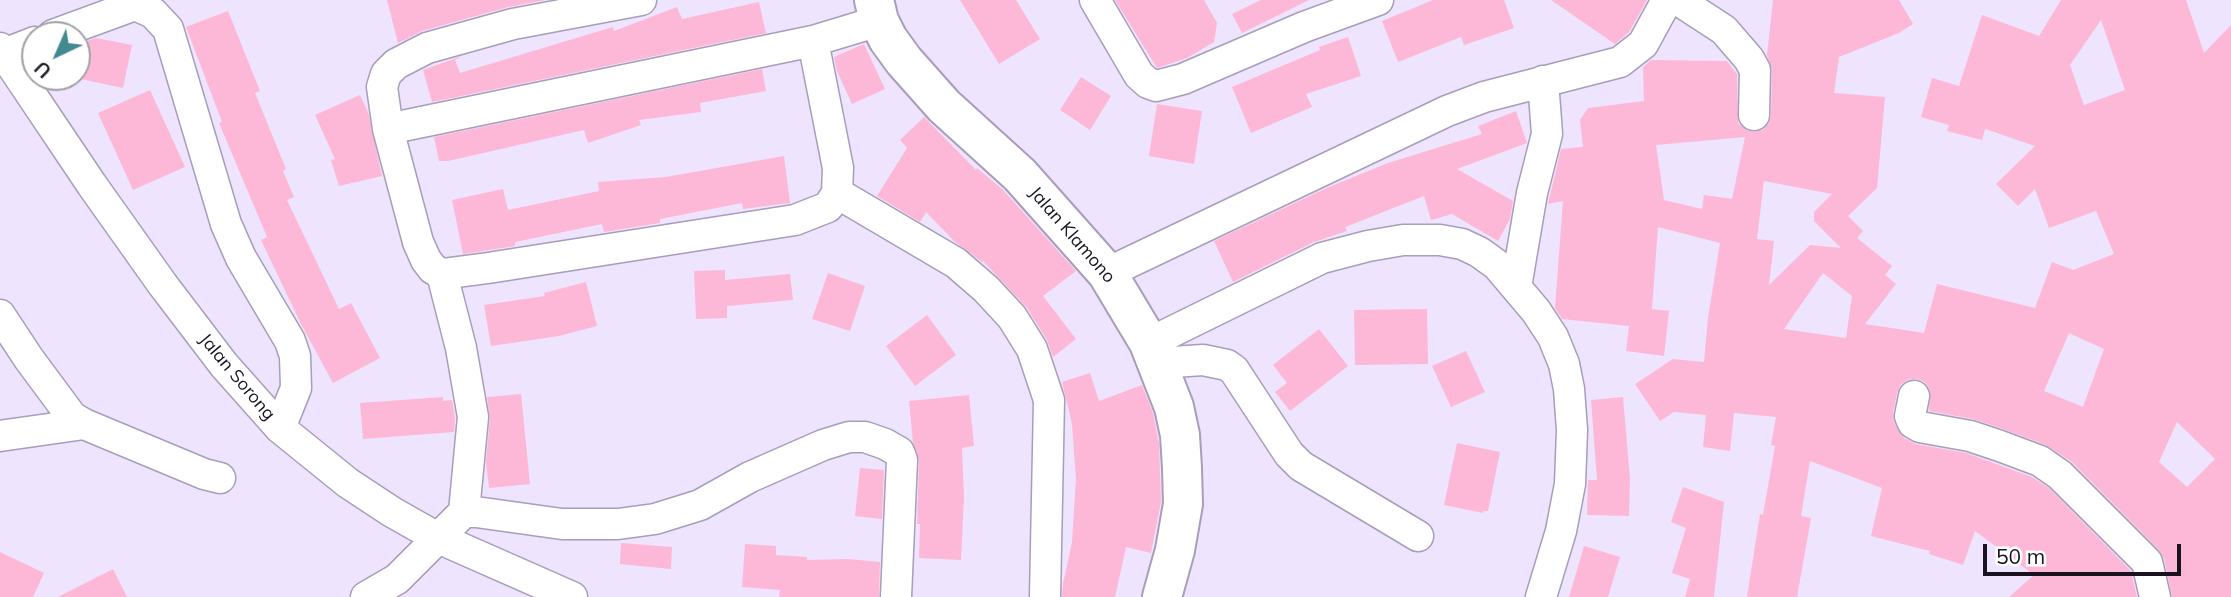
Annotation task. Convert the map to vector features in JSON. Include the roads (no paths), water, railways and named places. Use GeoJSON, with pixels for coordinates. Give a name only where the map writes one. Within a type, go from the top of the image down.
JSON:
{"type":"FeatureCollection","features":[{"type":"Feature","properties":{"kind":"main road","name":"Jalan Klamono"},"geometry":{"type":"LineString","coordinates":[[876,10],[888,39],[904,61],[944,106],[1020,175],[1107,273],[1153,353],[1174,407],[1180,435],[1182,468],[1181,516],[1162,597]]}},
{"type":"Feature","properties":{"kind":"street"},"geometry":{"type":"LineString","coordinates":[[641,0],[513,24],[427,48],[396,64],[386,74],[382,87],[388,129],[418,242],[433,269],[442,274],[795,220],[828,207],[837,193],[838,168],[813,41]]}},
{"type":"Feature","properties":{"kind":"street"},"geometry":{"type":"LineString","coordinates":[[1096,0],[1139,75],[1156,86],[1183,79],[1304,27],[1378,0]]}},
{"type":"Feature","properties":{"kind":"street"},"geometry":{"type":"LineString","coordinates":[[1107,273],[1447,111],[1484,97],[1608,66],[1629,57],[1648,37],[1667,0]]}},
{"type":"Feature","properties":{"kind":"street"},"geometry":{"type":"LineString","coordinates":[[1678,0],[1724,30],[1749,59],[1755,70],[1755,115]]}},
{"type":"Feature","properties":{"kind":"street"},"geometry":{"type":"LineString","coordinates":[[91,21],[135,5],[153,13],[168,29],[226,224],[242,258],[290,341],[295,356],[296,388],[281,428]]}},
{"type":"Feature","properties":{"kind":"street"},"geometry":{"type":"LineString","coordinates":[[388,129],[813,41],[876,10]]}},
{"type":"Feature","properties":{"kind":"street"},"geometry":{"type":"LineString","coordinates":[[2,51],[21,46]]}},
{"type":"Feature","properties":{"kind":"street","name":"Jalan Sorong"},"geometry":{"type":"LineString","coordinates":[[2,51],[163,285],[224,365],[281,428],[348,483],[383,507],[438,538],[572,597]]}},
{"type":"Feature","properties":{"kind":"street"},"geometry":{"type":"LineString","coordinates":[[1516,287],[1532,193],[1547,134],[1543,81]]}},
{"type":"Feature","properties":{"kind":"street"},"geometry":{"type":"LineString","coordinates":[[837,193],[956,263],[986,289],[1012,317],[1031,349],[1049,400],[1045,597]]}},
{"type":"Feature","properties":{"kind":"street"},"geometry":{"type":"LineString","coordinates":[[1153,353],[1322,258],[1403,240],[1440,240],[1462,244],[1479,252],[1497,265],[1536,311],[1553,337],[1564,364],[1572,430],[1570,484],[1561,531],[1541,597]]}},
{"type":"Feature","properties":{"kind":"street"},"geometry":{"type":"LineString","coordinates":[[366,597],[397,579],[464,512],[473,417],[461,348],[442,274]]}},
{"type":"Feature","properties":{"kind":"street"},"geometry":{"type":"LineString","coordinates":[[0,315],[72,416],[84,424],[204,474],[220,478]]}},
{"type":"Feature","properties":{"kind":"street"},"geometry":{"type":"LineString","coordinates":[[1153,353],[1227,365],[1234,370],[1289,454],[1301,466],[1418,536]]}},
{"type":"Feature","properties":{"kind":"street"},"geometry":{"type":"LineString","coordinates":[[1914,396],[1910,416],[1913,423],[1920,427],[1970,436],[2039,461],[2060,475],[2147,562],[2155,597]]}},
{"type":"Feature","properties":{"kind":"street"},"geometry":{"type":"LineString","coordinates":[[0,436],[84,424]]}},
{"type":"Feature","properties":{"kind":"street"},"geometry":{"type":"LineString","coordinates":[[464,512],[562,524],[618,524],[655,519],[700,505],[750,477],[823,445],[849,437],[865,437],[899,452],[902,460],[896,597]]}}]}
